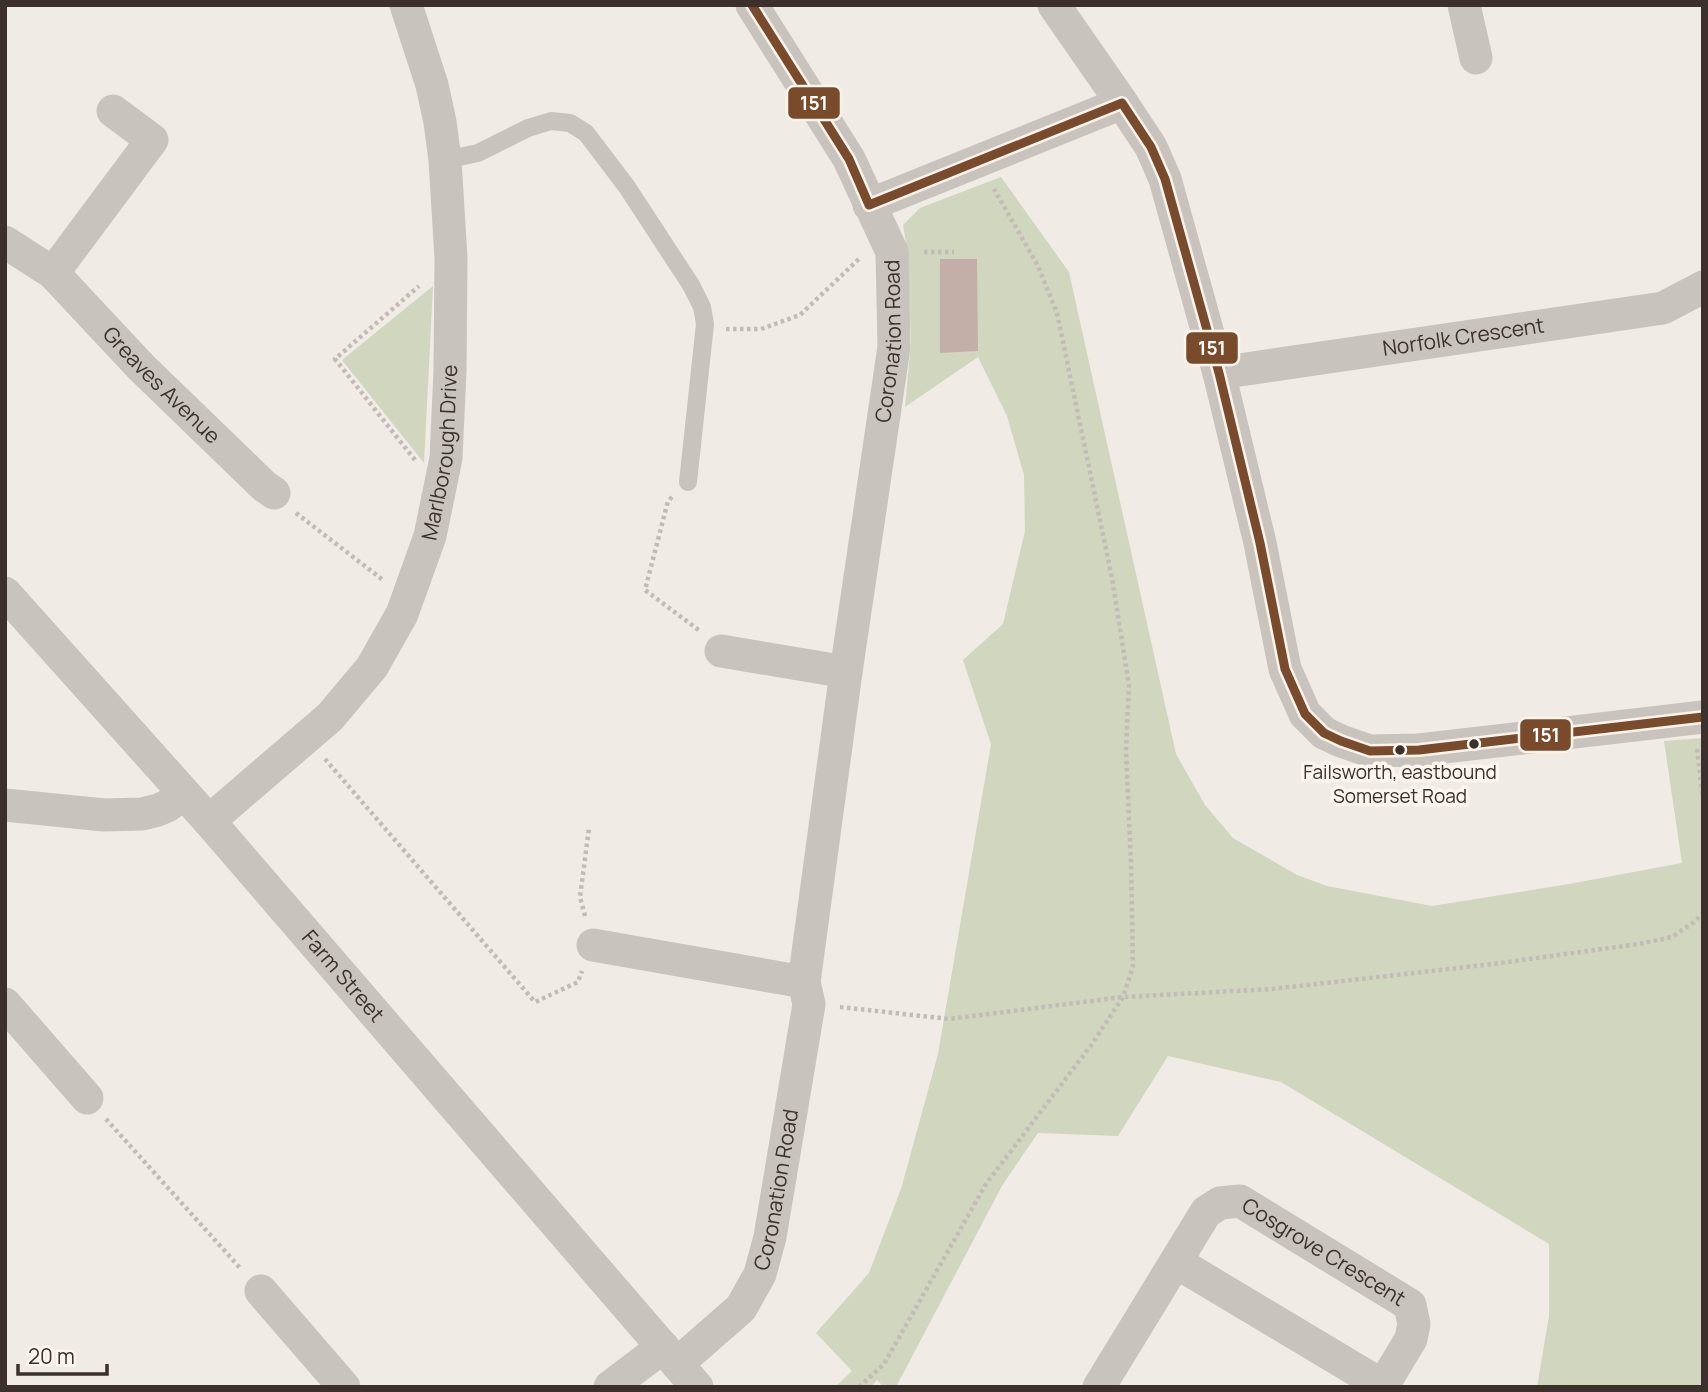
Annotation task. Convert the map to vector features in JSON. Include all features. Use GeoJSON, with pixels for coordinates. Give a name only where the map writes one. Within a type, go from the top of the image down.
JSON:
{"type":"FeatureCollection","features":[{"type":"Feature","properties":{"kind":"street","name":"Marlborough Drive"},"geometry":{"type":"LineString","coordinates":[[209,821],[330,717],[372,667],[402,614],[430,536],[446,458],[451,345],[451,258],[445,160],[432,85],[406,5]]}},
{"type":"Feature","properties":{"kind":"street","name":"Coronation Road"},"geometry":{"type":"LineString","coordinates":[[610,1387],[679,1366],[741,1308],[760,1274],[769,1237],[807,993],[846,672],[894,347],[892,252],[849,159],[752,5]]}},
{"type":"Feature","properties":{"kind":"street"},"geometry":{"type":"LineString","coordinates":[[1054,5],[1151,147],[1165,179],[1219,373],[1260,543],[1285,669],[1305,713],[1324,733],[1370,751],[1419,750],[1698,717]]}},
{"type":"Feature","properties":{"kind":"street"},"geometry":{"type":"LineString","coordinates":[[1464,5],[1476,58]]}},
{"type":"Feature","properties":{"kind":"street"},"geometry":{"type":"LineString","coordinates":[[869,205],[1122,103]]}},
{"type":"Feature","properties":{"kind":"street"},"geometry":{"type":"LineString","coordinates":[[53,273],[152,139],[113,111]]}},
{"type":"Feature","properties":{"kind":"street","name":"Greaves Avenue"},"geometry":{"type":"LineString","coordinates":[[5,242],[53,273],[141,367],[274,493]]}},
{"type":"Feature","properties":{"kind":"street","name":"Norfolk Crescent"},"geometry":{"type":"LineString","coordinates":[[1219,373],[1663,308],[1703,287]]}},
{"type":"Feature","properties":{"kind":"street","name":"Farm Street"},"geometry":{"type":"LineString","coordinates":[[5,593],[209,821],[679,1366]]}},
{"type":"Feature","properties":{"kind":"street"},"geometry":{"type":"LineString","coordinates":[[721,651],[846,672]]}},
{"type":"Feature","properties":{"kind":"street"},"geometry":{"type":"LineString","coordinates":[[5,805],[104,815],[142,814],[167,806],[184,794]]}},
{"type":"Feature","properties":{"kind":"street"},"geometry":{"type":"LineString","coordinates":[[593,945],[807,993]]}},
{"type":"Feature","properties":{"kind":"street"},"geometry":{"type":"LineString","coordinates":[[5,1004],[87,1098]]}},
{"type":"Feature","properties":{"kind":"street","name":"Cosgrove Crescent"},"geometry":{"type":"LineString","coordinates":[[1099,1387],[1206,1212],[1220,1203],[1240,1201],[1410,1305],[1415,1324],[1411,1339],[1382,1386],[1176,1262]]}},
{"type":"Feature","properties":{"kind":"street"},"geometry":{"type":"LineString","coordinates":[[261,1291],[344,1387]]}},
{"type":"Feature","properties":{"kind":"lane"},"geometry":{"type":"LineString","coordinates":[[445,160],[478,153],[528,128],[551,121],[570,123],[586,134],[627,187],[691,285],[702,307],[704,329],[688,482]]}},
{"type":"Feature","properties":{"kind":"path"},"geometry":{"type":"LineString","coordinates":[[859,1387],[884,1364],[986,1184],[1092,1044],[1123,997],[1133,966],[1126,750],[1129,685],[1112,578],[1057,313],[1038,266],[979,162]]}},
{"type":"Feature","properties":{"kind":"path"},"geometry":{"type":"LineString","coordinates":[[704,329],[761,329],[800,315],[862,256],[892,252]]}},
{"type":"Feature","properties":{"kind":"path"},"geometry":{"type":"LineString","coordinates":[[439,490],[335,359],[451,258]]}},
{"type":"Feature","properties":{"kind":"path"},"geometry":{"type":"LineString","coordinates":[[688,482],[668,501],[645,590],[706,634],[721,651]]}},
{"type":"Feature","properties":{"kind":"path"},"geometry":{"type":"LineString","coordinates":[[274,493],[304,520],[408,598]]}},
{"type":"Feature","properties":{"kind":"path"},"geometry":{"type":"LineString","coordinates":[[1698,717],[1703,799]]}},
{"type":"Feature","properties":{"kind":"path"},"geometry":{"type":"LineString","coordinates":[[306,737],[535,1002],[578,982],[593,945],[580,897],[589,828]]}},
{"type":"Feature","properties":{"kind":"path"},"geometry":{"type":"LineString","coordinates":[[807,993],[949,1019],[1123,997],[1272,989],[1626,946],[1672,937],[1703,913]]}},
{"type":"Feature","properties":{"kind":"path"},"geometry":{"type":"LineString","coordinates":[[87,1098],[261,1291]]}},
{"type":"Feature","properties":{"kind":"green space"},"geometry":{"type":"Polygon","coordinates":[[[1001,177],[1069,272],[1176,754],[1205,805],[1233,838],[1297,875],[1327,886],[1432,906],[1682,863],[1664,741],[1703,738],[1703,1387],[1537,1387],[1549,1316],[1549,1244],[1281,1082],[1168,1056],[1118,1136],[1038,1133],[1003,1184],[896,1387],[884,1387],[877,1380],[871,1387],[835,1387],[852,1371],[816,1333],[869,1273],[901,1189],[938,1054],[991,744],[963,660],[1003,624],[1025,531],[1024,475],[1007,416],[978,357],[905,407],[911,342],[907,249],[903,225],[920,208],[1001,177]]]}},
{"type":"Feature","properties":{"kind":"green space"},"geometry":{"type":"Polygon","coordinates":[[[433,286],[424,463],[342,360],[433,286]]]}},
{"type":"Feature","properties":{"kind":"building"},"geometry":{"type":"Polygon","coordinates":[[[940,259],[977,259],[978,351],[940,353],[940,259]]]}},
{"type":"Feature","properties":{"kind":"transit line","name":"151"},"geometry":{"type":"LineString","coordinates":[[752,5],[849,159],[869,205]]}},
{"type":"Feature","properties":{"kind":"transit line","name":"151"},"geometry":{"type":"LineString","coordinates":[[1122,103],[1151,147],[1165,179],[1219,373],[1260,543],[1285,669],[1305,714],[1324,733],[1370,751],[1419,750],[1703,717]]}},
{"type":"Feature","properties":{"kind":"transit line","name":"151"},"geometry":{"type":"LineString","coordinates":[[869,205],[1122,103]]}},
{"type":"Feature","properties":{"kind":"place","name":"Failsworth, eastbound Somerset Road"},"geometry":{"type":"Point","coordinates":[1400,750]}}]}
